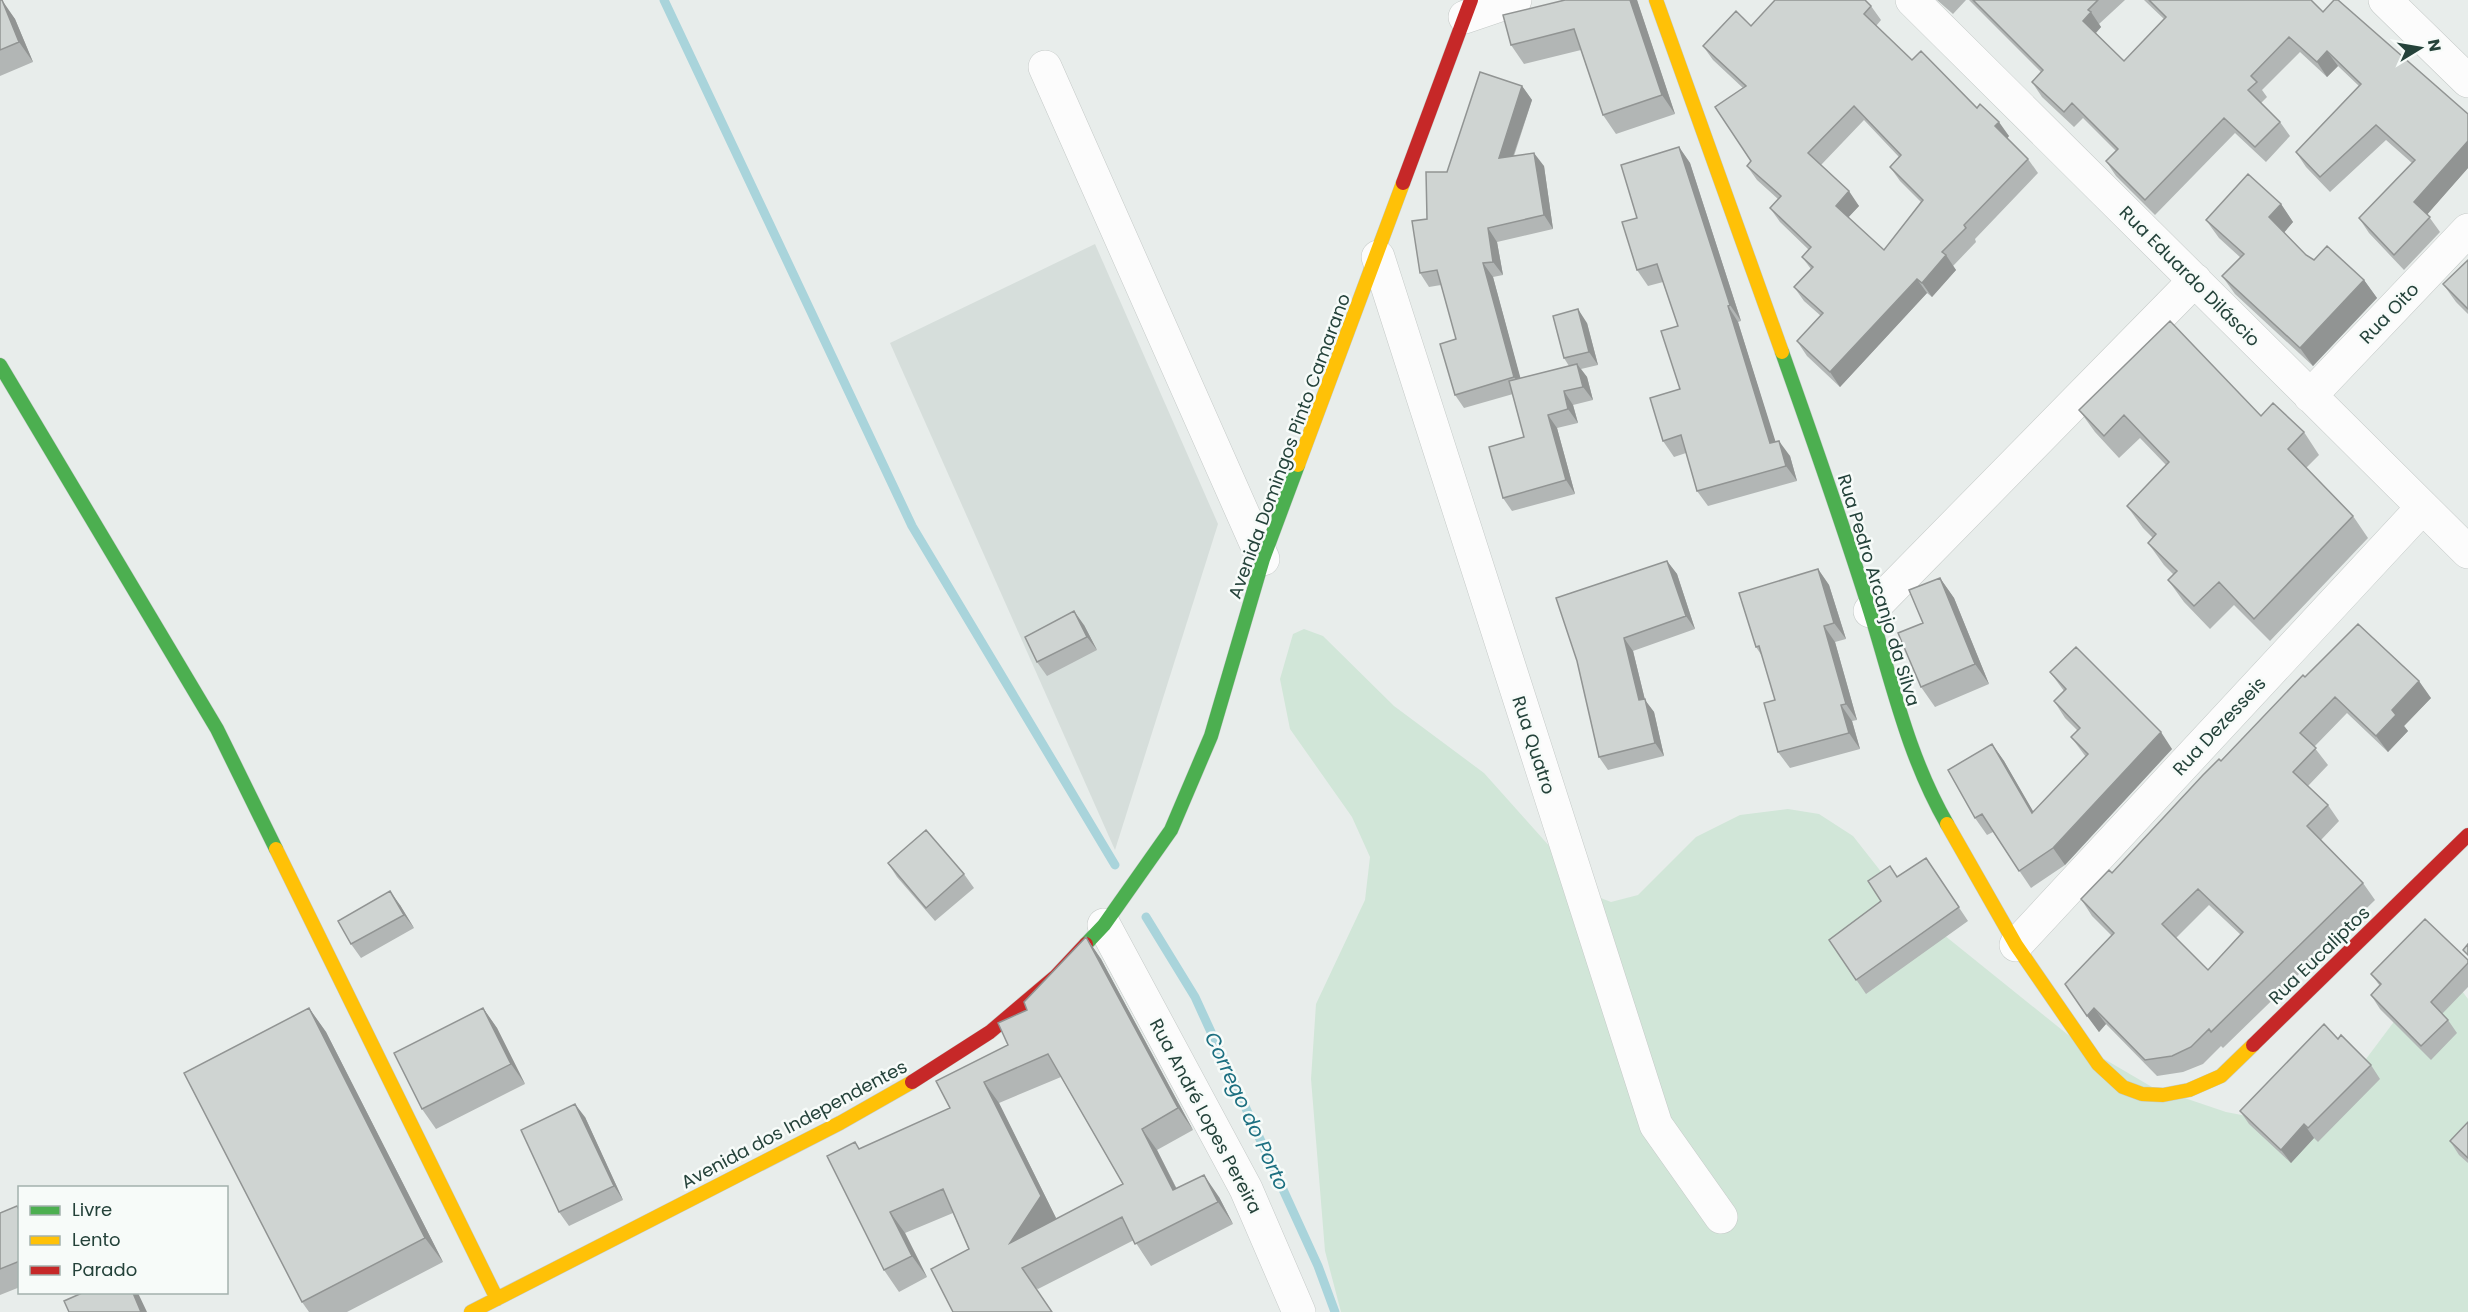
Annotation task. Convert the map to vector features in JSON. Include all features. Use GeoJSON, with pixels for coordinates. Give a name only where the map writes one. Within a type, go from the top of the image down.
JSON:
{"type":"FeatureCollection","features":[{"type":"Feature","properties":{"kind":"street"},"geometry":{"type":"LineString","coordinates":[[1468,8],[1515,0]]}},
{"type":"Feature","properties":{"kind":"street","name":"Rua Pedro Arcanjo da Silva"},"geometry":{"type":"LineString","coordinates":[[1656,0],[1799,400],[1870,611],[1898,712],[1928,790],[2016,945],[2098,1064],[2123,1087],[2142,1094],[2163,1095],[2189,1090]]}},
{"type":"Feature","properties":{"kind":"street","name":"Rua Eduardo Diláscio"},"geometry":{"type":"LineString","coordinates":[[1912,0],[2421,508],[2468,552]]}},
{"type":"Feature","properties":{"kind":"street"},"geometry":{"type":"LineString","coordinates":[[2385,0],[2468,81]]}},
{"type":"Feature","properties":{"kind":"street","name":"Avenida Domingos Pinto Camarano"},"geometry":{"type":"LineString","coordinates":[[1104,925],[1175,820],[1211,736],[1263,559],[1378,257],[1468,8]]}},
{"type":"Feature","properties":{"kind":"street"},"geometry":{"type":"LineString","coordinates":[[1045,67],[1263,559]]}},
{"type":"Feature","properties":{"kind":"street","name":"Rua Oito"},"geometry":{"type":"LineString","coordinates":[[2310,396],[2468,230]]}},
{"type":"Feature","properties":{"kind":"street","name":"Rua Quatro"},"geometry":{"type":"LineString","coordinates":[[1378,257],[1656,1125],[1721,1217]]}},
{"type":"Feature","properties":{"kind":"street"},"geometry":{"type":"LineString","coordinates":[[1870,611],[2195,280]]}},
{"type":"Feature","properties":{"kind":"street"},"geometry":{"type":"LineString","coordinates":[[0,365],[217,729],[497,1299]]}},
{"type":"Feature","properties":{"kind":"street","name":"Rua Dezesseis"},"geometry":{"type":"LineString","coordinates":[[2016,945],[2421,508]]}},
{"type":"Feature","properties":{"kind":"street","name":"Rua Eucaliptos"},"geometry":{"type":"LineString","coordinates":[[2189,1090],[2221,1076],[2468,835]]}},
{"type":"Feature","properties":{"kind":"street","name":"Avenida dos Independentes"},"geometry":{"type":"LineString","coordinates":[[471,1312],[840,1124],[911,1082],[990,1032],[1056,976],[1104,925]]}},
{"type":"Feature","properties":{"kind":"street","name":"Rua André Lopes Pereira"},"geometry":{"type":"LineString","coordinates":[[1104,925],[1246,1189],[1299,1312]]}},
{"type":"Feature","properties":{"kind":"shaded area"},"geometry":{"type":"Polygon","coordinates":[[[1095,244],[1218,524],[1115,850],[890,343],[1095,244]]]}},
{"type":"Feature","properties":{"kind":"green space"},"geometry":{"type":"Polygon","coordinates":[[[1304,629],[1323,636],[1394,706],[1484,773],[1593,895],[1611,902],[1638,895],[1696,837],[1740,815],[1788,809],[1819,814],[1853,836],[1908,906],[2082,1046],[2152,1087],[2226,1112],[2278,1122],[2342,1091],[2405,1007],[2462,991],[2468,999],[2468,1312],[1341,1312],[1325,1251],[1311,1079],[1316,1004],[1365,900],[1370,857],[1352,817],[1290,729],[1280,679],[1293,634],[1304,629]]]}},
{"type":"Feature","properties":{"kind":"building"},"geometry":{"type":"Polygon","coordinates":[[[0,0],[2,0],[19,42],[0,50],[0,0]]]}},
{"type":"Feature","properties":{"kind":"building"},"geometry":{"type":"Polygon","coordinates":[[[1565,0],[1630,0],[1662,95],[1603,115],[1574,29],[1511,45],[1503,15],[1565,0]]]}},
{"type":"Feature","properties":{"kind":"building"},"geometry":{"type":"Polygon","coordinates":[[[1775,0],[1865,0],[1871,6],[1864,14],[1912,60],[1921,51],[1977,108],[1980,104],[1999,122],[1995,126],[2028,159],[1964,225],[1966,228],[1942,252],[1946,255],[1922,283],[1917,279],[1830,372],[1797,341],[1823,313],[1794,287],[1813,267],[1802,257],[1811,247],[1770,208],[1781,196],[1747,166],[1751,161],[1715,107],[1746,86],[1703,46],[1736,11],[1751,26],[1775,0]],[[1854,106],[1808,153],[1849,191],[1836,206],[1884,250],[1923,200],[1890,167],[1901,155],[1854,106]]]}},
{"type":"Feature","properties":{"kind":"building"},"geometry":{"type":"Polygon","coordinates":[[[1973,0],[2098,0],[2088,10],[2091,12],[2083,21],[2124,61],[2166,17],[2149,0],[2311,0],[2323,12],[2334,0],[2338,0],[2468,114],[2468,141],[2414,202],[2430,217],[2394,255],[2359,218],[2415,160],[2376,125],[2320,177],[2296,152],[2361,84],[2327,51],[2317,62],[2289,37],[2251,76],[2257,82],[2248,90],[2280,122],[2255,147],[2224,118],[2145,200],[2106,161],[2118,149],[2072,103],[2064,112],[2032,82],[2043,70],[1973,0]]]}},
{"type":"Feature","properties":{"kind":"building"},"geometry":{"type":"Polygon","coordinates":[[[1480,72],[1522,86],[1499,158],[1534,153],[1544,215],[1488,228],[1493,262],[1483,263],[1514,377],[1455,395],[1440,344],[1456,339],[1437,270],[1420,273],[1412,221],[1427,219],[1426,172],[1447,172],[1480,72]]]}},
{"type":"Feature","properties":{"kind":"building"},"geometry":{"type":"Polygon","coordinates":[[[1679,147],[1730,305],[1728,306],[1770,443],[1779,441],[1786,466],[1697,491],[1681,435],[1663,441],[1650,398],[1680,389],[1661,331],[1678,326],[1657,264],[1637,270],[1622,222],[1637,218],[1621,165],[1679,147]]]}},
{"type":"Feature","properties":{"kind":"building"},"geometry":{"type":"Polygon","coordinates":[[[2248,174],[2281,204],[2269,217],[2306,255],[2314,260],[2327,246],[2364,280],[2300,348],[2222,276],[2244,254],[2206,220],[2248,174]]]}},
{"type":"Feature","properties":{"kind":"building"},"geometry":{"type":"Polygon","coordinates":[[[2468,260],[2468,309],[2443,284],[2468,260]]]}},
{"type":"Feature","properties":{"kind":"building"},"geometry":{"type":"Polygon","coordinates":[[[1578,309],[1589,352],[1564,358],[1553,316],[1578,309]]]}},
{"type":"Feature","properties":{"kind":"building"},"geometry":{"type":"Polygon","coordinates":[[[2170,321],[2261,416],[2273,403],[2304,432],[2288,449],[2353,516],[2254,619],[2219,582],[2194,606],[2168,580],[2177,571],[2148,543],[2156,534],[2127,506],[2169,462],[2124,415],[2104,436],[2079,410],[2170,321]]]}},
{"type":"Feature","properties":{"kind":"building"},"geometry":{"type":"Polygon","coordinates":[[[1577,364],[1583,387],[1564,391],[1568,409],[1548,415],[1566,480],[1503,498],[1489,447],[1524,437],[1509,381],[1577,364]]]}},
{"type":"Feature","properties":{"kind":"building"},"geometry":{"type":"Polygon","coordinates":[[[1667,561],[1686,616],[1624,638],[1639,700],[1645,699],[1655,743],[1599,757],[1577,661],[1556,598],[1667,561]]]}},
{"type":"Feature","properties":{"kind":"building"},"geometry":{"type":"Polygon","coordinates":[[[1818,569],[1834,623],[1824,626],[1846,704],[1841,705],[1849,733],[1778,752],[1764,703],[1775,700],[1759,646],[1756,647],[1739,593],[1818,569]]]}},
{"type":"Feature","properties":{"kind":"building"},"geometry":{"type":"Polygon","coordinates":[[[1940,578],[1975,664],[1921,687],[1898,633],[1923,623],[1909,590],[1940,578]]]}},
{"type":"Feature","properties":{"kind":"building"},"geometry":{"type":"Polygon","coordinates":[[[1074,611],[1087,637],[1037,662],[1025,637],[1074,611]]]}},
{"type":"Feature","properties":{"kind":"building"},"geometry":{"type":"Polygon","coordinates":[[[2358,624],[2419,681],[2392,710],[2396,715],[2376,736],[2335,697],[2300,733],[2316,748],[2293,772],[2328,805],[2307,826],[2363,883],[2211,1032],[2209,1029],[2191,1047],[2172,1056],[2145,1060],[2094,1008],[2087,1016],[2065,984],[2114,933],[2081,899],[2109,870],[2112,873],[2203,775],[2219,759],[2221,761],[2303,675],[2305,677],[2358,624]],[[2198,889],[2162,924],[2208,970],[2243,932],[2198,889]]]}},
{"type":"Feature","properties":{"kind":"building"},"geometry":{"type":"Polygon","coordinates":[[[2076,647],[2161,732],[2053,848],[2019,871],[1982,814],[1975,818],[1948,770],[1992,744],[2032,813],[2088,754],[2071,737],[2080,728],[2054,701],[2066,689],[2050,672],[2076,647]]]}},
{"type":"Feature","properties":{"kind":"building"},"geometry":{"type":"Polygon","coordinates":[[[926,830],[964,874],[926,908],[888,863],[926,830]]]}},
{"type":"Feature","properties":{"kind":"building"},"geometry":{"type":"Polygon","coordinates":[[[1926,858],[1959,907],[1856,980],[1829,940],[1881,901],[1868,881],[1890,866],[1897,877],[1926,858]]]}},
{"type":"Feature","properties":{"kind":"building"},"geometry":{"type":"Polygon","coordinates":[[[390,891],[404,915],[351,944],[338,921],[390,891]]]}},
{"type":"Feature","properties":{"kind":"building"},"geometry":{"type":"Polygon","coordinates":[[[2425,919],[2468,960],[2468,963],[2431,1002],[2448,1020],[2421,1046],[2371,995],[2381,984],[2371,974],[2425,919]]]}},
{"type":"Feature","properties":{"kind":"building"},"geometry":{"type":"Polygon","coordinates":[[[1086,937],[1178,1108],[1142,1129],[1173,1190],[1204,1175],[1218,1202],[1135,1244],[1122,1217],[1022,1268],[1052,1312],[953,1312],[931,1269],[969,1249],[943,1189],[890,1212],[912,1256],[884,1270],[827,1156],[855,1142],[859,1149],[950,1108],[936,1081],[1008,1045],[998,1023],[1027,1010],[1024,1002],[1086,937]],[[1048,1054],[984,1082],[1041,1196],[1010,1243],[1123,1184],[1048,1054]]]}},
{"type":"Feature","properties":{"kind":"building"},"geometry":{"type":"Polygon","coordinates":[[[2468,944],[2468,955],[2463,950],[2468,944]]]}},
{"type":"Feature","properties":{"kind":"building"},"geometry":{"type":"Polygon","coordinates":[[[309,1008],[425,1238],[302,1302],[184,1073],[309,1008]]]}},
{"type":"Feature","properties":{"kind":"building"},"geometry":{"type":"Polygon","coordinates":[[[483,1008],[511,1064],[422,1109],[394,1053],[483,1008]]]}},
{"type":"Feature","properties":{"kind":"building"},"geometry":{"type":"Polygon","coordinates":[[[2324,1024],[2338,1039],[2341,1035],[2371,1065],[2308,1128],[2304,1124],[2281,1150],[2240,1111],[2324,1024]]]}},
{"type":"Feature","properties":{"kind":"building"},"geometry":{"type":"Polygon","coordinates":[[[575,1104],[614,1186],[559,1212],[521,1130],[575,1104]]]}},
{"type":"Feature","properties":{"kind":"building"},"geometry":{"type":"Polygon","coordinates":[[[2468,1122],[2468,1158],[2450,1141],[2468,1122]]]}},
{"type":"Feature","properties":{"kind":"building"},"geometry":{"type":"Polygon","coordinates":[[[17,1206],[18,1208],[18,1262],[0,1269],[0,1213],[17,1206]]]}},
{"type":"Feature","properties":{"kind":"building"},"geometry":{"type":"Polygon","coordinates":[[[80,1294],[133,1294],[141,1312],[69,1312],[64,1301],[80,1294]]]}},
{"type":"Feature","properties":{"kind":"waterway"},"geometry":{"type":"LineString","coordinates":[[664,0],[912,526],[1115,865]]}},
{"type":"Feature","properties":{"kind":"waterway","name":"Corrego do Porto"},"geometry":{"type":"LineString","coordinates":[[1146,917],[1195,997],[1318,1266],[1335,1312]]}},
{"type":"Feature","properties":{"kind":"traffic: fast"},"geometry":{"type":"LineString","coordinates":[[1782,352],[1849,546],[1912,746],[1933,798],[1947,824]]}},
{"type":"Feature","properties":{"kind":"traffic: fast"},"geometry":{"type":"LineString","coordinates":[[0,365],[217,729],[276,849]]}},
{"type":"Feature","properties":{"kind":"traffic: fast"},"geometry":{"type":"LineString","coordinates":[[1086,944],[1104,925],[1171,830],[1211,736],[1263,559],[1298,465]]}},
{"type":"Feature","properties":{"kind":"traffic: slow"},"geometry":{"type":"LineString","coordinates":[[1656,0],[1782,352]]}},
{"type":"Feature","properties":{"kind":"traffic: slow"},"geometry":{"type":"LineString","coordinates":[[1298,465],[1403,183]]}},
{"type":"Feature","properties":{"kind":"traffic: slow"},"geometry":{"type":"LineString","coordinates":[[1947,824],[2016,945],[2098,1064],[2123,1087],[2142,1094],[2163,1095],[2189,1090],[2221,1076],[2253,1045]]}},
{"type":"Feature","properties":{"kind":"traffic: slow"},"geometry":{"type":"LineString","coordinates":[[276,849],[497,1299]]}},
{"type":"Feature","properties":{"kind":"traffic: slow"},"geometry":{"type":"LineString","coordinates":[[471,1312],[840,1123],[912,1082]]}},
{"type":"Feature","properties":{"kind":"traffic: jam"},"geometry":{"type":"LineString","coordinates":[[1403,183],[1471,0]]}},
{"type":"Feature","properties":{"kind":"traffic: jam"},"geometry":{"type":"LineString","coordinates":[[2253,1045],[2468,835]]}},
{"type":"Feature","properties":{"kind":"traffic: jam"},"geometry":{"type":"LineString","coordinates":[[912,1082],[990,1032],[1056,976],[1086,944]]}}]}
